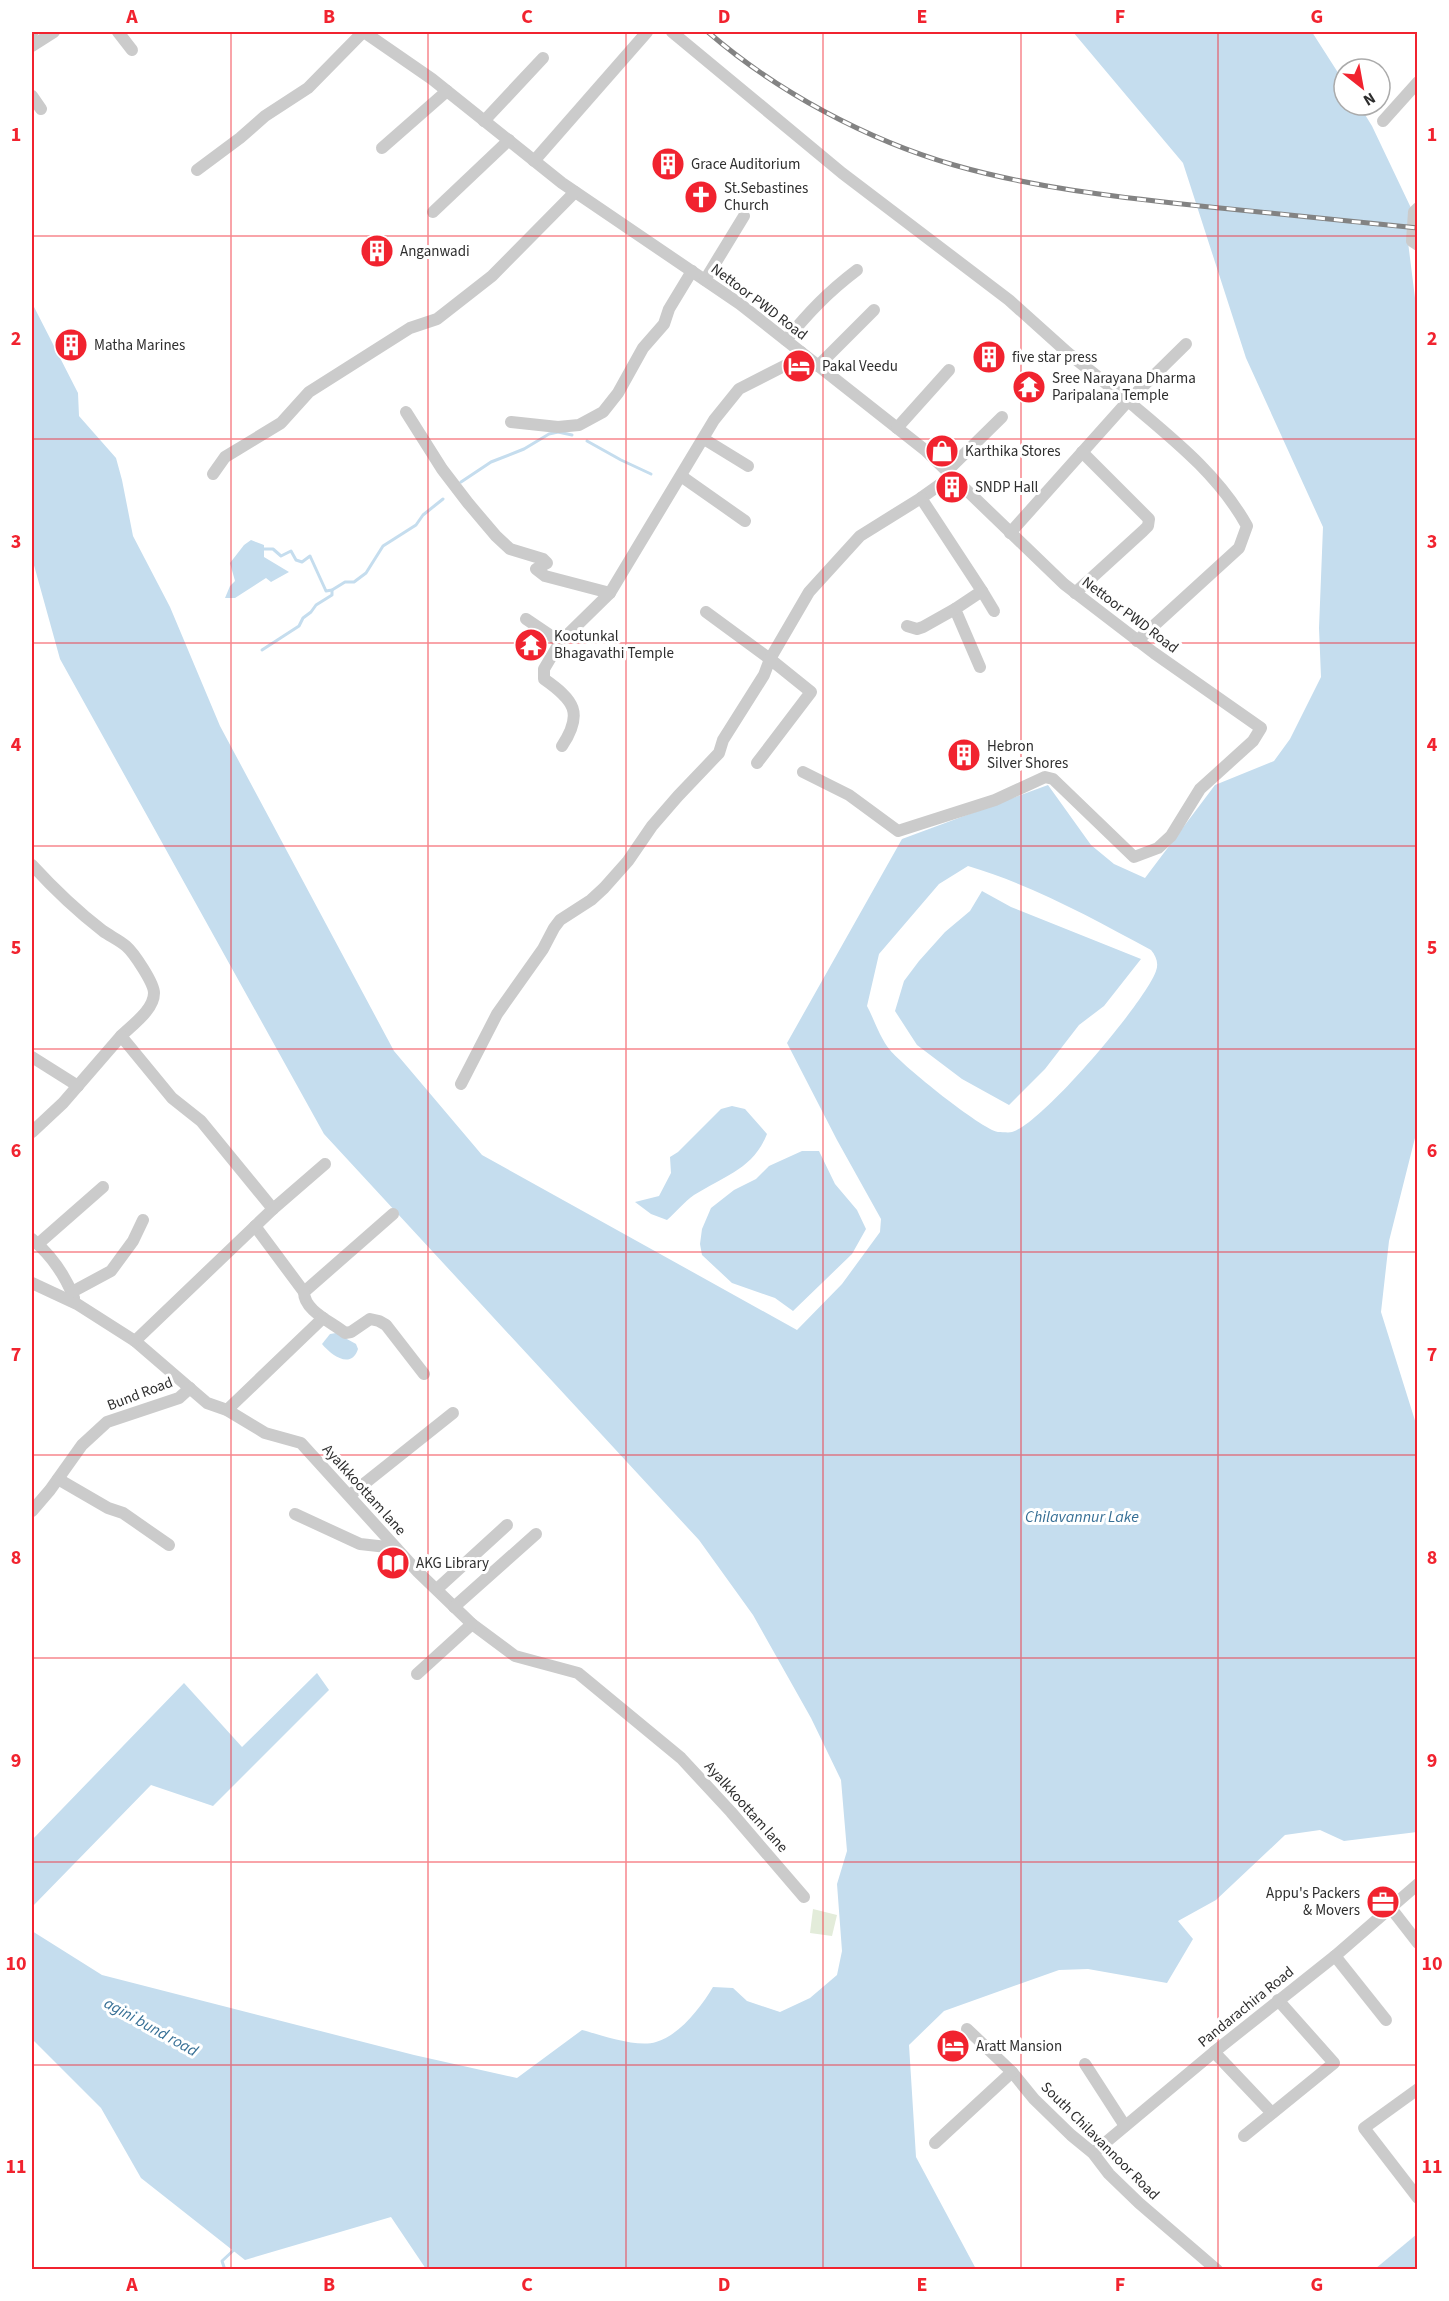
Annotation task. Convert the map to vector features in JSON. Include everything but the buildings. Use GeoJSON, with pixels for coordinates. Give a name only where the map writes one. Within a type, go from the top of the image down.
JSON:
{"type":"FeatureCollection","features":[{"type":"Feature","properties":{"kind":"street"},"geometry":{"type":"LineString","coordinates":[[32,46],[54,32]]}},
{"type":"Feature","properties":{"kind":"street"},"geometry":{"type":"LineString","coordinates":[[118,32],[132,50]]}},
{"type":"Feature","properties":{"kind":"street"},"geometry":{"type":"LineString","coordinates":[[197,170],[265,116],[308,88],[364,32]]}},
{"type":"Feature","properties":{"kind":"street","name":"Nettoor PWD Road"},"geometry":{"type":"LineString","coordinates":[[364,32],[447,90],[575,192],[740,304],[897,428],[949,473],[1010,534],[1075,593],[1137,641],[1262,728],[1253,741],[1200,789],[1171,836],[1158,848],[1134,857],[1053,779],[1045,777],[995,800],[898,831],[849,795],[803,772]]}},
{"type":"Feature","properties":{"kind":"street"},"geometry":{"type":"LineString","coordinates":[[534,161],[647,32]]}},
{"type":"Feature","properties":{"kind":"street"},"geometry":{"type":"LineString","coordinates":[[672,32],[842,173],[1009,300],[1068,353],[1193,456],[1238,508],[1247,526],[1239,548],[1137,641]]}},
{"type":"Feature","properties":{"kind":"street"},"geometry":{"type":"LineString","coordinates":[[484,121],[543,58]]}},
{"type":"Feature","properties":{"kind":"street"},"geometry":{"type":"LineString","coordinates":[[1383,121],[1418,82]]}},
{"type":"Feature","properties":{"kind":"street"},"geometry":{"type":"LineString","coordinates":[[382,148],[447,90]]}},
{"type":"Feature","properties":{"kind":"street"},"geometry":{"type":"LineString","coordinates":[[32,96],[40,109]]}},
{"type":"Feature","properties":{"kind":"street"},"geometry":{"type":"LineString","coordinates":[[433,212],[509,140]]}},
{"type":"Feature","properties":{"kind":"street"},"geometry":{"type":"LineString","coordinates":[[213,474],[225,457],[274,428],[309,392],[410,328],[437,319],[492,276],[575,192]]}},
{"type":"Feature","properties":{"kind":"street"},"geometry":{"type":"LineString","coordinates":[[1416,210],[1412,242],[1418,245]]}},
{"type":"Feature","properties":{"kind":"street"},"geometry":{"type":"LineString","coordinates":[[705,280],[744,216]]}},
{"type":"Feature","properties":{"kind":"street"},"geometry":{"type":"LineString","coordinates":[[786,340],[828,292],[857,270]]}},
{"type":"Feature","properties":{"kind":"street"},"geometry":{"type":"LineString","coordinates":[[511,422],[558,427],[579,425],[603,412],[618,393],[642,348],[664,324],[669,309],[692,272]]}},
{"type":"Feature","properties":{"kind":"street"},"geometry":{"type":"LineString","coordinates":[[818,366],[874,310]]}},
{"type":"Feature","properties":{"kind":"street"},"geometry":{"type":"LineString","coordinates":[[1010,534],[1128,401],[1186,344]]}},
{"type":"Feature","properties":{"kind":"street"},"geometry":{"type":"LineString","coordinates":[[562,746],[572,731],[575,719],[566,694],[544,680],[544,669],[560,642],[610,593],[714,420],[739,389],[794,361],[801,352]]}},
{"type":"Feature","properties":{"kind":"street"},"geometry":{"type":"LineString","coordinates":[[897,428],[949,370]]}},
{"type":"Feature","properties":{"kind":"street"},"geometry":{"type":"LineString","coordinates":[[406,412],[442,469],[468,503],[510,549],[543,559],[547,563],[536,569],[545,576],[610,593]]}},
{"type":"Feature","properties":{"kind":"street"},"geometry":{"type":"LineString","coordinates":[[461,1084],[497,1014],[543,950],[560,920],[591,900],[604,888],[628,861],[672,803],[719,753],[723,740],[764,675],[770,659],[809,592],[860,536],[921,498],[949,473],[1002,417]]}},
{"type":"Feature","properties":{"kind":"street"},"geometry":{"type":"LineString","coordinates":[[704,439],[748,466]]}},
{"type":"Feature","properties":{"kind":"street"},"geometry":{"type":"LineString","coordinates":[[1075,593],[1148,526],[1149,519],[1082,452]]}},
{"type":"Feature","properties":{"kind":"street"},"geometry":{"type":"LineString","coordinates":[[681,476],[745,521]]}},
{"type":"Feature","properties":{"kind":"street"},"geometry":{"type":"LineString","coordinates":[[921,498],[994,611]]}},
{"type":"Feature","properties":{"kind":"street"},"geometry":{"type":"LineString","coordinates":[[907,626],[917,629],[922,627],[982,591]]}},
{"type":"Feature","properties":{"kind":"street"},"geometry":{"type":"LineString","coordinates":[[955,609],[980,667]]}},
{"type":"Feature","properties":{"kind":"street"},"geometry":{"type":"LineString","coordinates":[[706,612],[811,692],[757,763]]}},
{"type":"Feature","properties":{"kind":"street"},"geometry":{"type":"LineString","coordinates":[[526,619],[560,642]]}},
{"type":"Feature","properties":{"kind":"street"},"geometry":{"type":"LineString","coordinates":[[32,866],[58,894],[104,932],[125,945],[154,990],[153,1000],[146,1011],[78,1086],[32,1132]]}},
{"type":"Feature","properties":{"kind":"street"},"geometry":{"type":"LineString","coordinates":[[121,1036],[172,1098],[201,1121],[273,1209]]}},
{"type":"Feature","properties":{"kind":"street"},"geometry":{"type":"LineString","coordinates":[[32,1057],[78,1086]]}},
{"type":"Feature","properties":{"kind":"street"},"geometry":{"type":"LineString","coordinates":[[135,1341],[273,1209],[325,1164]]}},
{"type":"Feature","properties":{"kind":"street"},"geometry":{"type":"LineString","coordinates":[[77,1304],[50,1256],[35,1241],[104,1187]]}},
{"type":"Feature","properties":{"kind":"street"},"geometry":{"type":"LineString","coordinates":[[304,1292],[393,1214]]}},
{"type":"Feature","properties":{"kind":"street"},"geometry":{"type":"LineString","coordinates":[[72,1292],[111,1271],[134,1241],[143,1220]]}},
{"type":"Feature","properties":{"kind":"street"},"geometry":{"type":"LineString","coordinates":[[255,1226],[304,1292],[304,1298],[316,1315],[332,1322],[345,1333],[351,1332],[370,1319],[379,1321],[386,1325],[424,1374]]}},
{"type":"Feature","properties":{"kind":"street","name":"Ayalkkoottam lane"},"geometry":{"type":"LineString","coordinates":[[32,1283],[77,1304],[135,1341],[207,1403],[227,1410],[265,1433],[301,1443],[418,1572],[472,1624],[515,1656],[578,1673],[681,1758],[804,1897]]}},
{"type":"Feature","properties":{"kind":"street"},"geometry":{"type":"LineString","coordinates":[[227,1410],[323,1318]]}},
{"type":"Feature","properties":{"kind":"street","name":"Bund Road"},"geometry":{"type":"LineString","coordinates":[[32,1511],[82,1445],[107,1422],[179,1398],[189,1388]]}},
{"type":"Feature","properties":{"kind":"street"},"geometry":{"type":"LineString","coordinates":[[350,1496],[453,1413]]}},
{"type":"Feature","properties":{"kind":"street"},"geometry":{"type":"LineString","coordinates":[[58,1479],[108,1508],[123,1513],[169,1545]]}},
{"type":"Feature","properties":{"kind":"street"},"geometry":{"type":"LineString","coordinates":[[296,1514],[360,1544],[396,1548]]}},
{"type":"Feature","properties":{"kind":"street"},"geometry":{"type":"LineString","coordinates":[[437,1589],[507,1525]]}},
{"type":"Feature","properties":{"kind":"street"},"geometry":{"type":"LineString","coordinates":[[454,1607],[536,1534]]}},
{"type":"Feature","properties":{"kind":"street"},"geometry":{"type":"LineString","coordinates":[[417,1674],[472,1624]]}},
{"type":"Feature","properties":{"kind":"street","name":"Pandarachira Road"},"geometry":{"type":"LineString","coordinates":[[1093,2153],[1214,2052],[1335,1956],[1418,1884]]}},
{"type":"Feature","properties":{"kind":"street"},"geometry":{"type":"LineString","coordinates":[[1390,1907],[1418,1943]]}},
{"type":"Feature","properties":{"kind":"street"},"geometry":{"type":"LineString","coordinates":[[1335,1956],[1386,2020]]}},
{"type":"Feature","properties":{"kind":"street"},"geometry":{"type":"LineString","coordinates":[[1244,2136],[1334,2063],[1278,2000]]}},
{"type":"Feature","properties":{"kind":"street","name":"South Chilavannoor Road"},"geometry":{"type":"LineString","coordinates":[[967,2029],[1012,2072],[1071,2135],[1093,2153],[1109,2174],[1139,2203],[1217,2270]]}},
{"type":"Feature","properties":{"kind":"street"},"geometry":{"type":"LineString","coordinates":[[1214,2052],[1272,2113]]}},
{"type":"Feature","properties":{"kind":"street"},"geometry":{"type":"LineString","coordinates":[[1085,2064],[1125,2126]]}},
{"type":"Feature","properties":{"kind":"street"},"geometry":{"type":"LineString","coordinates":[[935,2143],[1012,2072]]}},
{"type":"Feature","properties":{"kind":"street"},"geometry":{"type":"LineString","coordinates":[[1418,2089],[1364,2128],[1418,2198]]}},
{"type":"Feature","properties":{"kind":"green space"},"geometry":{"type":"Polygon","coordinates":[[[813,1909],[837,1915],[832,1936],[810,1933],[813,1909]]]}},
{"type":"Feature","properties":{"kind":"water","name":"Chilavannur Lake"},"geometry":{"type":"Polygon","coordinates":[[[1073,32],[1312,32],[1332,63],[1332,117],[1366,117],[1411,208],[1407,234],[1418,322],[1418,1126],[1389,1241],[1381,1312],[1417,1427],[1417,1832],[1344,1841],[1320,1830],[1285,1835],[1216,1900],[1178,1921],[1193,1939],[1167,1983],[1088,1969],[1059,1970],[944,2011],[909,2045],[916,2157],[976,2269],[426,2269],[391,2217],[245,2260],[141,2178],[101,2108],[32,2039],[32,1931],[102,1975],[414,2055],[517,2078],[582,2030],[639,2043],[656,2042],[665,2038],[689,2019],[713,1987],[733,1988],[747,2001],[780,2012],[810,1998],[837,1975],[842,1951],[837,1884],[847,1851],[841,1780],[811,1718],[753,1615],[699,1540],[324,1134],[60,659],[32,558],[32,303],[78,393],[79,416],[116,458],[133,536],[170,607],[220,726],[394,1051],[482,1155],[797,1330],[842,1284],[880,1232],[881,1219],[787,1043],[902,839],[1048,785],[1091,845],[1114,864],[1145,878],[1215,785],[1274,761],[1290,739],[1321,677],[1319,628],[1323,527],[1246,358],[1183,163],[1073,32]],[[968,866],[939,884],[879,954],[867,1006],[886,1045],[898,1058],[942,1096],[976,1120],[998,1132],[1012,1132],[1026,1124],[1068,1086],[1133,1008],[1157,968],[1156,957],[1151,950],[1061,903],[968,866]]]}},
{"type":"Feature","properties":{"kind":"water"},"geometry":{"type":"Polygon","coordinates":[[[251,540],[264,545],[264,557],[289,572],[271,582],[266,578],[235,598],[225,598],[235,581],[230,563],[251,540]]]}},
{"type":"Feature","properties":{"kind":"water"},"geometry":{"type":"Polygon","coordinates":[[[982,891],[1011,907],[1141,959],[1104,1006],[1079,1025],[1045,1069],[1009,1105],[962,1079],[917,1045],[895,1011],[904,981],[945,932],[970,911],[982,891]]]}},
{"type":"Feature","properties":{"kind":"water"},"geometry":{"type":"Polygon","coordinates":[[[732,1106],[745,1109],[767,1134],[754,1156],[746,1164],[694,1195],[667,1220],[651,1214],[635,1202],[659,1196],[671,1173],[670,1157],[678,1152],[721,1109],[732,1106]]]}},
{"type":"Feature","properties":{"kind":"water"},"geometry":{"type":"Polygon","coordinates":[[[802,1151],[819,1151],[835,1184],[857,1210],[866,1229],[852,1254],[793,1311],[775,1298],[732,1283],[702,1255],[700,1244],[702,1229],[711,1208],[734,1190],[756,1179],[769,1166],[802,1151]]]}},
{"type":"Feature","properties":{"kind":"water"},"geometry":{"type":"Polygon","coordinates":[[[336,1333],[356,1344],[358,1349],[351,1359],[346,1360],[336,1356],[322,1344],[330,1334],[336,1333]]]}},
{"type":"Feature","properties":{"kind":"water"},"geometry":{"type":"Polygon","coordinates":[[[317,1673],[329,1690],[213,1806],[151,1785],[32,1907],[32,1840],[184,1683],[242,1747],[317,1673]]]}},
{"type":"Feature","properties":{"kind":"water"},"geometry":{"type":"Polygon","coordinates":[[[1417,2234],[1417,2269],[1375,2269],[1417,2234]]]}},
{"type":"Feature","properties":{"kind":"waterway"},"geometry":{"type":"LineString","coordinates":[[461,482],[491,462],[524,449],[549,434],[558,432],[572,435]]}},
{"type":"Feature","properties":{"kind":"waterway"},"geometry":{"type":"LineString","coordinates":[[587,441],[651,474]]}},
{"type":"Feature","properties":{"kind":"waterway"},"geometry":{"type":"LineString","coordinates":[[262,549],[273,549],[281,556],[291,551],[296,560],[302,562],[310,556],[326,591],[332,590],[345,582],[354,582],[366,573],[383,546],[416,525],[423,515],[443,499]]}},
{"type":"Feature","properties":{"kind":"waterway"},"geometry":{"type":"LineString","coordinates":[[262,650],[299,626],[303,618],[316,605],[332,595],[332,590]]}},
{"type":"Feature","properties":{"kind":"waterway"},"geometry":{"type":"LineString","coordinates":[[225,2270],[222,2261],[236,2248]]}},
{"type":"Feature","properties":{"kind":"railway"},"geometry":{"type":"LineString","coordinates":[[708,32],[763,74],[824,111],[888,142],[954,165],[1045,186],[1107,195],[1418,228]]}},
{"type":"Feature","properties":{"kind":"place","name":"Grace Auditorium"},"geometry":{"type":"Point","coordinates":[668,164]}},
{"type":"Feature","properties":{"kind":"place","name":"St.Sebastines Church"},"geometry":{"type":"Point","coordinates":[701,197]}},
{"type":"Feature","properties":{"kind":"place","name":"Anganwadi"},"geometry":{"type":"Point","coordinates":[377,251]}},
{"type":"Feature","properties":{"kind":"place","name":"Matha Marines"},"geometry":{"type":"Point","coordinates":[71,345]}},
{"type":"Feature","properties":{"kind":"place","name":"five star press"},"geometry":{"type":"Point","coordinates":[989,357]}},
{"type":"Feature","properties":{"kind":"place","name":"Pakal Veedu"},"geometry":{"type":"Point","coordinates":[799,366]}},
{"type":"Feature","properties":{"kind":"place","name":"Sree Narayana Dharma Paripalana Temple"},"geometry":{"type":"Point","coordinates":[1029,387]}},
{"type":"Feature","properties":{"kind":"place","name":"Karthika Stores"},"geometry":{"type":"Point","coordinates":[942,451]}},
{"type":"Feature","properties":{"kind":"place","name":"SNDP Hall"},"geometry":{"type":"Point","coordinates":[952,487]}},
{"type":"Feature","properties":{"kind":"place","name":"Kootunkal Bhagavathi Temple"},"geometry":{"type":"Point","coordinates":[531,645]}},
{"type":"Feature","properties":{"kind":"place","name":"Hebron Silver Shores"},"geometry":{"type":"Point","coordinates":[964,755]}},
{"type":"Feature","properties":{"kind":"place","name":"AKG Library"},"geometry":{"type":"Point","coordinates":[393,1563]}},
{"type":"Feature","properties":{"kind":"place","name":"Appu's Packers & Movers"},"geometry":{"type":"Point","coordinates":[1383,1902]}},
{"type":"Feature","properties":{"kind":"place","name":"Aratt Mansion"},"geometry":{"type":"Point","coordinates":[953,2046]}},
{"type":"Feature","properties":{"kind":"water label","name":"agini bund road"},"geometry":{"type":"Point","coordinates":[151,2027]}}]}
